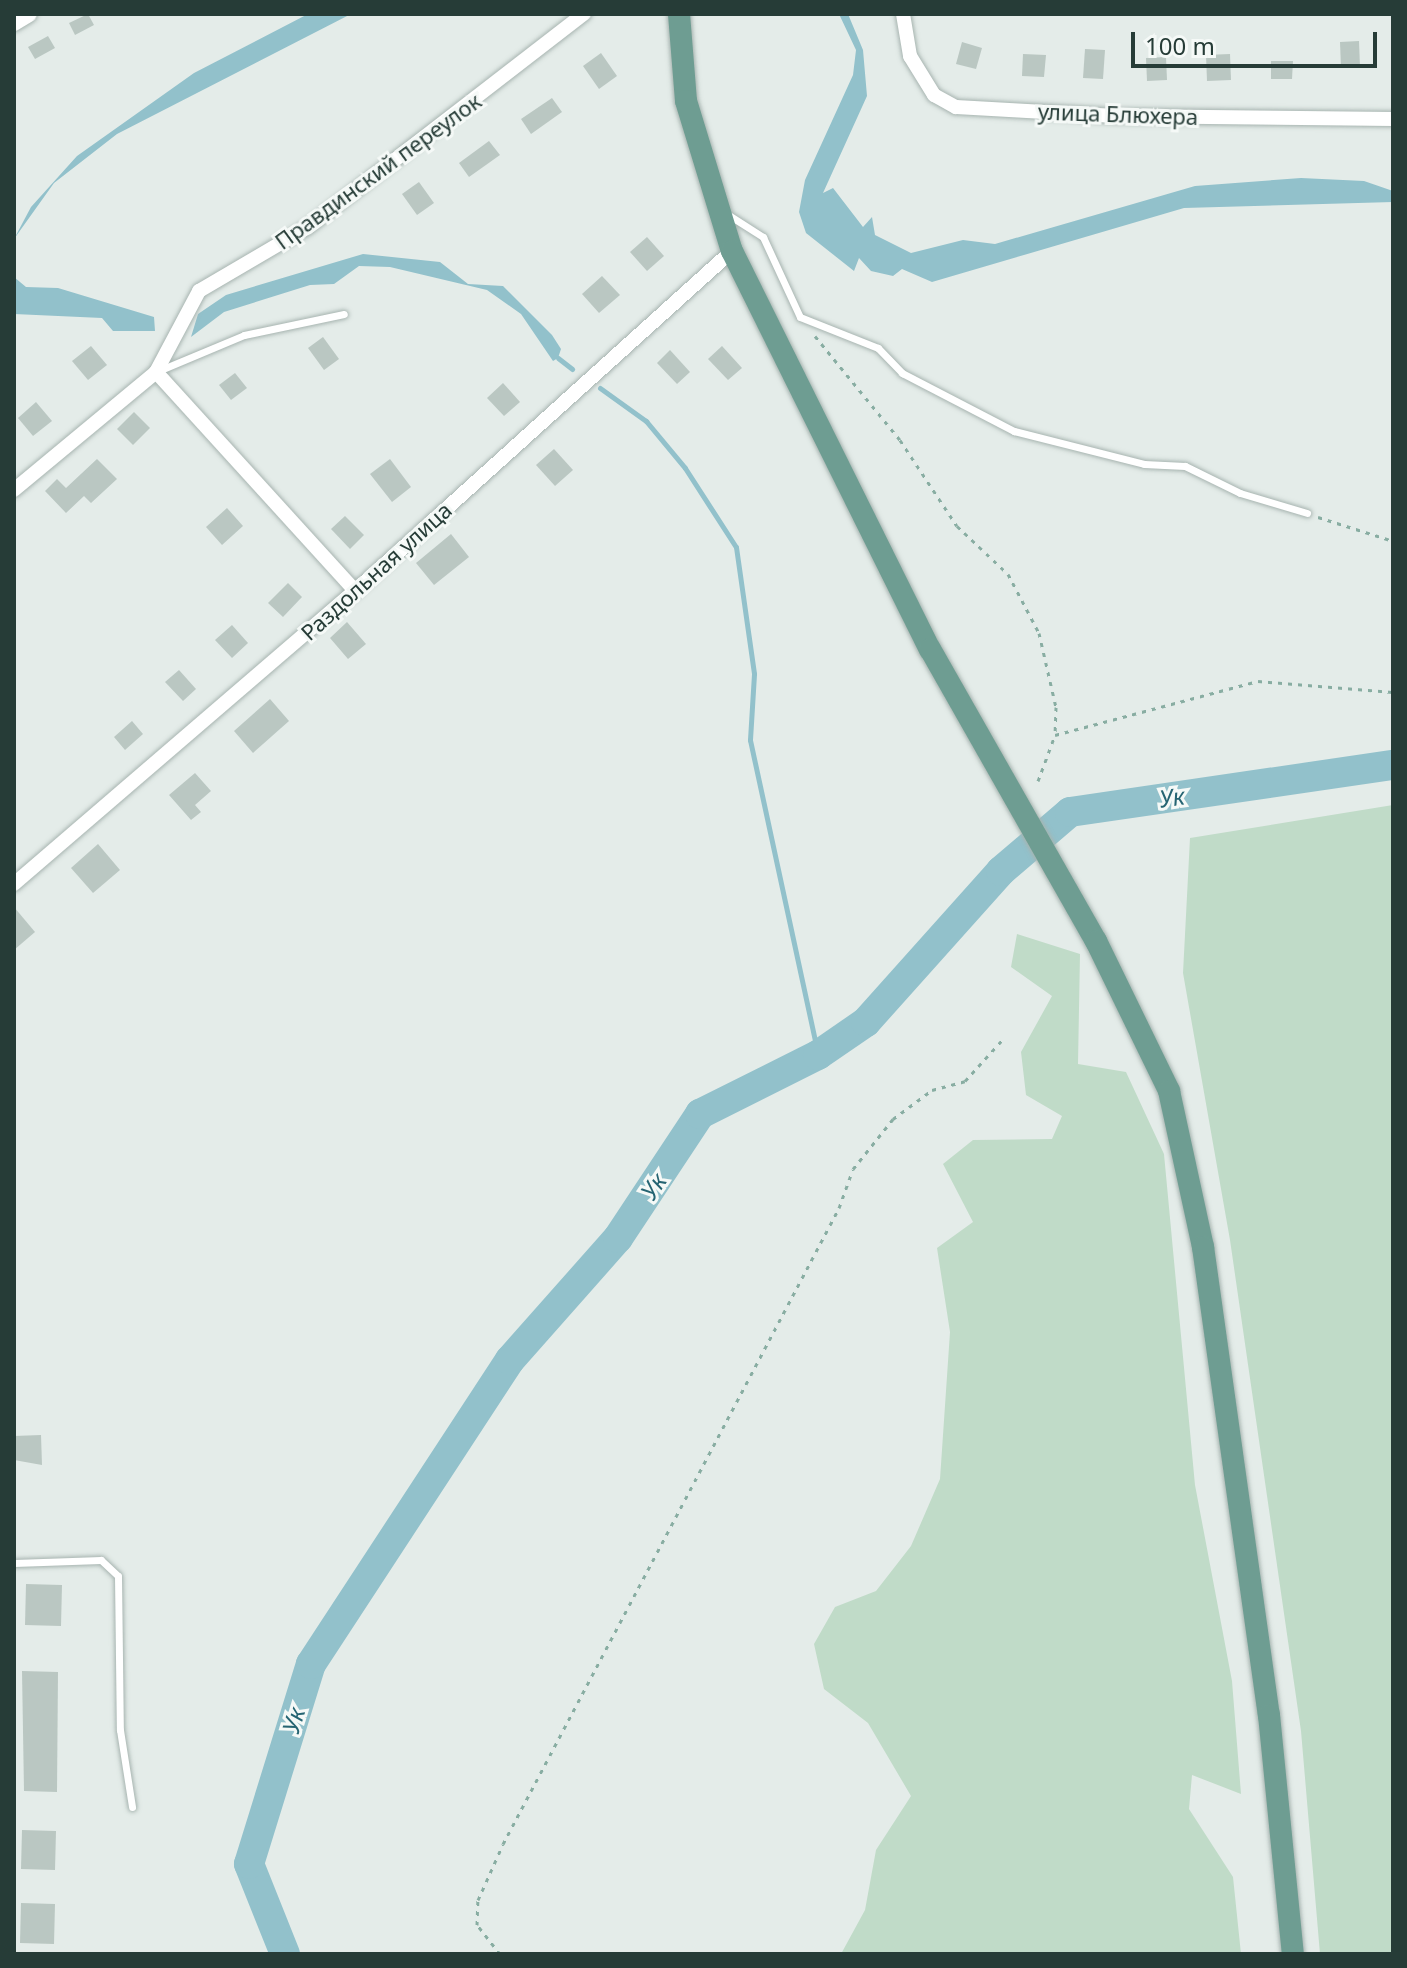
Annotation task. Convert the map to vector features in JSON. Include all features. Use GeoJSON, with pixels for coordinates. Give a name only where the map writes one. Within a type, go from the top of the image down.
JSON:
{"type":"FeatureCollection","features":[{"type":"Feature","properties":{"kind":"main road"},"geometry":{"type":"LineString","coordinates":[[679,14],[686,101],[732,251],[930,649],[1096,941],[1151,1045],[1183,1143],[1269,1715],[1293,1954]]}},
{"type":"Feature","properties":{"kind":"street"},"geometry":{"type":"LineString","coordinates":[[14,23],[29,14]]}},
{"type":"Feature","properties":{"kind":"street","name":"Правдинский переулок"},"geometry":{"type":"LineString","coordinates":[[14,490],[156,372],[199,291],[332,209],[584,14]]}},
{"type":"Feature","properties":{"kind":"street","name":"улица Блюхера"},"geometry":{"type":"LineString","coordinates":[[903,14],[910,56],[934,95],[956,107],[1116,116],[1393,119]]}},
{"type":"Feature","properties":{"kind":"street","name":"Раздольная улица"},"geometry":{"type":"LineString","coordinates":[[14,884],[355,591],[732,251]]}},
{"type":"Feature","properties":{"kind":"street"},"geometry":{"type":"LineString","coordinates":[[156,372],[355,591]]}},
{"type":"Feature","properties":{"kind":"lane"},"geometry":{"type":"LineString","coordinates":[[719,209],[763,237],[800,317],[878,348],[902,373],[1014,431],[1144,464],[1185,466],[1240,493],[1307,513]]}},
{"type":"Feature","properties":{"kind":"lane"},"geometry":{"type":"LineString","coordinates":[[156,372],[244,335],[344,314]]}},
{"type":"Feature","properties":{"kind":"lane"},"geometry":{"type":"LineString","coordinates":[[14,1563],[101,1560],[118,1576],[120,1730],[132,1807]]}},
{"type":"Feature","properties":{"kind":"path"},"geometry":{"type":"LineString","coordinates":[[800,317],[900,440],[957,526],[1008,574],[1039,633],[1056,707],[1055,735],[1038,781]]}},
{"type":"Feature","properties":{"kind":"path"},"geometry":{"type":"LineString","coordinates":[[1307,513],[1393,541]]}},
{"type":"Feature","properties":{"kind":"path"},"geometry":{"type":"LineString","coordinates":[[1055,735],[1258,681],[1393,692]]}},
{"type":"Feature","properties":{"kind":"path"},"geometry":{"type":"LineString","coordinates":[[500,1954],[477,1925],[478,1900],[503,1844],[839,1208],[853,1169],[893,1119],[932,1090],[965,1081],[1005,1037]]}},
{"type":"Feature","properties":{"kind":"green space"},"geometry":{"type":"Polygon","coordinates":[[[1393,805],[1393,1954],[1320,1954],[1301,1731],[1230,1240],[1183,973],[1190,838],[1393,805]]]}},
{"type":"Feature","properties":{"kind":"green space"},"geometry":{"type":"Polygon","coordinates":[[[1017,934],[1080,954],[1078,1064],[1126,1072],[1164,1154],[1195,1485],[1232,1681],[1241,1794],[1192,1775],[1189,1809],[1233,1877],[1241,1954],[841,1954],[865,1910],[876,1850],[911,1796],[868,1723],[824,1689],[814,1644],[835,1607],[876,1591],[911,1546],[940,1479],[950,1332],[937,1248],[973,1222],[943,1164],[973,1140],[1052,1139],[1062,1116],[1026,1095],[1021,1052],[1052,996],[1011,967],[1017,934]]]}},
{"type":"Feature","properties":{"kind":"water"},"geometry":{"type":"Polygon","coordinates":[[[308,14],[351,14],[117,134],[54,183],[14,239],[31,207],[77,156],[194,73],[308,14]]]}},
{"type":"Feature","properties":{"kind":"water"},"geometry":{"type":"Polygon","coordinates":[[[839,14],[848,14],[863,50],[867,96],[823,193],[833,188],[863,227],[872,217],[875,235],[911,253],[963,240],[995,244],[1195,186],[1301,178],[1364,181],[1393,191],[1393,202],[1184,208],[932,282],[902,269],[893,276],[871,271],[859,258],[854,271],[806,233],[799,212],[805,180],[853,75],[856,50],[839,14]]]}},
{"type":"Feature","properties":{"kind":"water"},"geometry":{"type":"Polygon","coordinates":[[[363,254],[440,262],[468,284],[503,286],[552,335],[561,349],[558,358],[553,361],[521,314],[487,290],[390,267],[359,266],[334,284],[310,285],[224,312],[191,337],[198,314],[226,295],[363,254]]]}},
{"type":"Feature","properties":{"kind":"water"},"geometry":{"type":"Polygon","coordinates":[[[14,277],[26,287],[58,288],[154,317],[155,331],[113,331],[102,318],[14,314],[14,277]]]}},
{"type":"Feature","properties":{"kind":"building"},"geometry":{"type":"Polygon","coordinates":[[[88,14],[94,25],[75,35],[69,23],[88,14]]]}},
{"type":"Feature","properties":{"kind":"building"},"geometry":{"type":"Polygon","coordinates":[[[48,36],[55,48],[35,59],[28,47],[48,36]]]}},
{"type":"Feature","properties":{"kind":"building"},"geometry":{"type":"Polygon","coordinates":[[[1359,41],[1360,67],[1341,68],[1340,42],[1359,41]]]}},
{"type":"Feature","properties":{"kind":"building"},"geometry":{"type":"Polygon","coordinates":[[[962,42],[982,48],[976,69],[956,64],[962,42]]]}},
{"type":"Feature","properties":{"kind":"building"},"geometry":{"type":"Polygon","coordinates":[[[1085,49],[1105,50],[1103,79],[1083,78],[1085,49]]]}},
{"type":"Feature","properties":{"kind":"building"},"geometry":{"type":"Polygon","coordinates":[[[601,53],[617,76],[599,89],[583,66],[601,53]]]}},
{"type":"Feature","properties":{"kind":"building"},"geometry":{"type":"Polygon","coordinates":[[[1023,54],[1046,55],[1044,77],[1022,76],[1023,54]]]}},
{"type":"Feature","properties":{"kind":"building"},"geometry":{"type":"Polygon","coordinates":[[[1230,54],[1231,80],[1207,81],[1206,55],[1230,54]]]}},
{"type":"Feature","properties":{"kind":"building"},"geometry":{"type":"Polygon","coordinates":[[[1166,57],[1167,80],[1147,81],[1146,58],[1166,57]]]}},
{"type":"Feature","properties":{"kind":"building"},"geometry":{"type":"Polygon","coordinates":[[[1271,61],[1293,61],[1292,79],[1271,79],[1271,61]]]}},
{"type":"Feature","properties":{"kind":"building"},"geometry":{"type":"Polygon","coordinates":[[[552,98],[562,112],[531,134],[521,119],[552,98]]]}},
{"type":"Feature","properties":{"kind":"building"},"geometry":{"type":"Polygon","coordinates":[[[489,141],[500,155],[469,177],[459,163],[489,141]]]}},
{"type":"Feature","properties":{"kind":"building"},"geometry":{"type":"Polygon","coordinates":[[[419,182],[434,203],[417,215],[402,194],[419,182]]]}},
{"type":"Feature","properties":{"kind":"building"},"geometry":{"type":"Polygon","coordinates":[[[647,237],[664,256],[647,271],[630,252],[647,237]]]}},
{"type":"Feature","properties":{"kind":"building"},"geometry":{"type":"Polygon","coordinates":[[[602,276],[620,295],[599,313],[582,294],[602,276]]]}},
{"type":"Feature","properties":{"kind":"building"},"geometry":{"type":"Polygon","coordinates":[[[323,337],[339,359],[324,370],[308,348],[323,337]]]}},
{"type":"Feature","properties":{"kind":"building"},"geometry":{"type":"Polygon","coordinates":[[[91,346],[107,365],[88,380],[72,361],[91,346]]]}},
{"type":"Feature","properties":{"kind":"building"},"geometry":{"type":"Polygon","coordinates":[[[722,346],[742,368],[728,380],[708,359],[722,346]]]}},
{"type":"Feature","properties":{"kind":"building"},"geometry":{"type":"Polygon","coordinates":[[[670,350],[690,372],[677,384],[657,363],[670,350]]]}},
{"type":"Feature","properties":{"kind":"building"},"geometry":{"type":"Polygon","coordinates":[[[235,373],[247,388],[231,400],[219,385],[235,373]]]}},
{"type":"Feature","properties":{"kind":"building"},"geometry":{"type":"Polygon","coordinates":[[[503,383],[520,402],[504,416],[487,398],[503,383]]]}},
{"type":"Feature","properties":{"kind":"building"},"geometry":{"type":"Polygon","coordinates":[[[36,402],[52,421],[33,436],[18,418],[36,402]]]}},
{"type":"Feature","properties":{"kind":"building"},"geometry":{"type":"Polygon","coordinates":[[[134,412],[150,428],[133,445],[117,429],[134,412]]]}},
{"type":"Feature","properties":{"kind":"building"},"geometry":{"type":"Polygon","coordinates":[[[554,449],[573,470],[555,486],[536,465],[554,449]]]}},
{"type":"Feature","properties":{"kind":"building"},"geometry":{"type":"Polygon","coordinates":[[[97,459],[117,479],[91,503],[84,496],[66,513],[45,491],[57,479],[66,488],[97,459]]]}},
{"type":"Feature","properties":{"kind":"building"},"geometry":{"type":"Polygon","coordinates":[[[390,459],[411,487],[392,502],[370,474],[390,459]]]}},
{"type":"Feature","properties":{"kind":"building"},"geometry":{"type":"Polygon","coordinates":[[[227,508],[243,526],[222,545],[206,527],[227,508]]]}},
{"type":"Feature","properties":{"kind":"building"},"geometry":{"type":"Polygon","coordinates":[[[345,516],[364,535],[350,549],[331,529],[345,516]]]}},
{"type":"Feature","properties":{"kind":"building"},"geometry":{"type":"Polygon","coordinates":[[[451,534],[469,557],[434,585],[416,563],[451,534]]]}},
{"type":"Feature","properties":{"kind":"building"},"geometry":{"type":"Polygon","coordinates":[[[288,583],[302,597],[283,617],[268,603],[288,583]]]}},
{"type":"Feature","properties":{"kind":"building"},"geometry":{"type":"Polygon","coordinates":[[[347,622],[366,644],[348,659],[330,638],[347,622]]]}},
{"type":"Feature","properties":{"kind":"building"},"geometry":{"type":"Polygon","coordinates":[[[232,625],[248,643],[232,658],[215,640],[232,625]]]}},
{"type":"Feature","properties":{"kind":"building"},"geometry":{"type":"Polygon","coordinates":[[[179,670],[196,689],[183,701],[165,682],[179,670]]]}},
{"type":"Feature","properties":{"kind":"building"},"geometry":{"type":"Polygon","coordinates":[[[270,699],[289,721],[253,753],[234,731],[270,699]]]}},
{"type":"Feature","properties":{"kind":"building"},"geometry":{"type":"Polygon","coordinates":[[[132,721],[143,734],[125,750],[114,737],[132,721]]]}},
{"type":"Feature","properties":{"kind":"building"},"geometry":{"type":"Polygon","coordinates":[[[195,773],[211,791],[195,805],[201,812],[191,820],[169,795],[195,773]]]}},
{"type":"Feature","properties":{"kind":"building"},"geometry":{"type":"Polygon","coordinates":[[[98,844],[120,870],[93,893],[71,868],[98,844]]]}},
{"type":"Feature","properties":{"kind":"building"},"geometry":{"type":"Polygon","coordinates":[[[14,907],[35,932],[14,950],[14,907]]]}},
{"type":"Feature","properties":{"kind":"building"},"geometry":{"type":"Polygon","coordinates":[[[41,1435],[42,1465],[14,1460],[14,1436],[41,1435]]]}},
{"type":"Feature","properties":{"kind":"building"},"geometry":{"type":"Polygon","coordinates":[[[26,1584],[62,1585],[61,1626],[25,1625],[26,1584]]]}},
{"type":"Feature","properties":{"kind":"building"},"geometry":{"type":"Polygon","coordinates":[[[22,1671],[58,1672],[57,1792],[24,1791],[22,1671]]]}},
{"type":"Feature","properties":{"kind":"building"},"geometry":{"type":"Polygon","coordinates":[[[22,1830],[56,1831],[55,1870],[21,1869],[22,1830]]]}},
{"type":"Feature","properties":{"kind":"building"},"geometry":{"type":"Polygon","coordinates":[[[21,1903],[55,1904],[54,1944],[20,1943],[21,1903]]]}},
{"type":"Feature","properties":{"kind":"waterway"},"geometry":{"type":"LineString","coordinates":[[558,358],[572,369]]}},
{"type":"Feature","properties":{"kind":"waterway"},"geometry":{"type":"LineString","coordinates":[[600,388],[646,421],[685,468],[736,547],[754,674],[750,740],[818,1055]]}},
{"type":"Feature","properties":{"kind":"waterway","name":"Ук"},"geometry":{"type":"LineString","coordinates":[[285,1954],[249,1864],[311,1664],[510,1360],[618,1238],[700,1114],[818,1055],[866,1022],[1001,871],[1070,812],[1393,765]]}}]}
